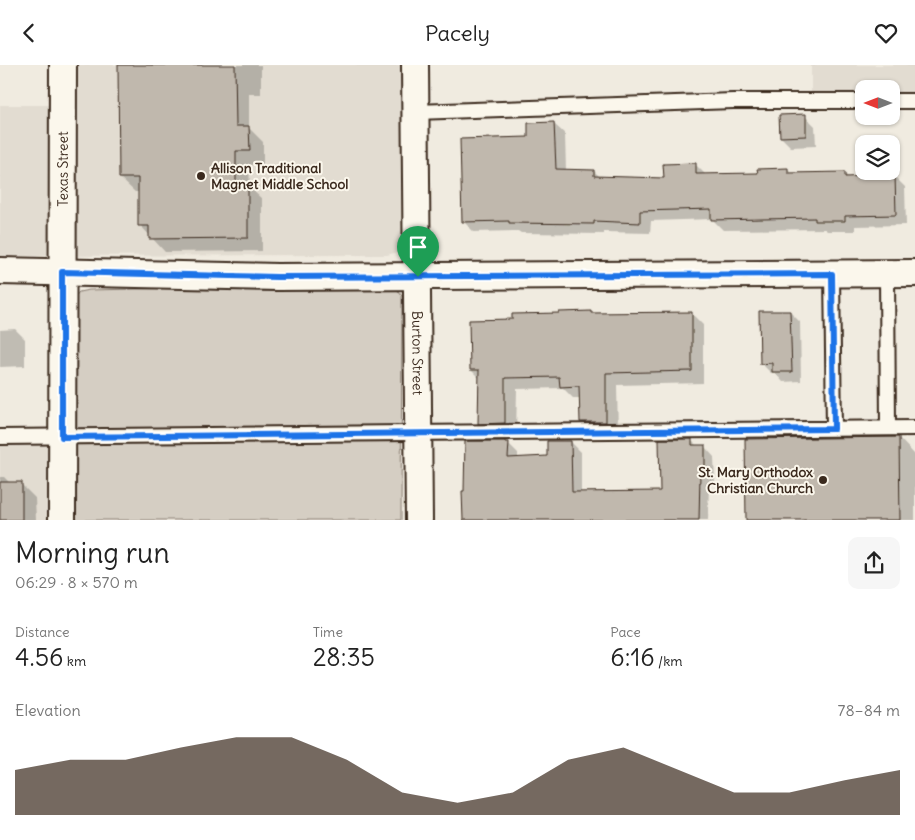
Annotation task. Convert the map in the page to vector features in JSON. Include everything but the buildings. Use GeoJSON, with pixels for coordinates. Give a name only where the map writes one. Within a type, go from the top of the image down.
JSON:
{"type":"FeatureCollection","features":[{"type":"Feature","properties":{"kind":"street","name":"Texas Street"},"geometry":{"type":"LineString","coordinates":[[62,520],[63,65]]}},
{"type":"Feature","properties":{"kind":"street","name":"Burton Street"},"geometry":{"type":"LineString","coordinates":[[415,65],[419,520]]}},
{"type":"Feature","properties":{"kind":"street"},"geometry":{"type":"LineString","coordinates":[[0,271],[277,277],[915,273]]}},
{"type":"Feature","properties":{"kind":"lane"},"geometry":{"type":"LineString","coordinates":[[416,112],[733,101],[855,101]]}},
{"type":"Feature","properties":{"kind":"lane"},"geometry":{"type":"LineString","coordinates":[[900,101],[915,101]]}},
{"type":"Feature","properties":{"kind":"lane"},"geometry":{"type":"LineString","coordinates":[[887,273],[888,428]]}},
{"type":"Feature","properties":{"kind":"lane"},"geometry":{"type":"LineString","coordinates":[[832,274],[834,429]]}},
{"type":"Feature","properties":{"kind":"lane"},"geometry":{"type":"LineString","coordinates":[[0,437],[915,428]]}},
{"type":"Feature","properties":{"kind":"shaded area","name":"Allison Traditional Magnet Middle School"},"geometry":{"type":"Polygon","coordinates":[[[76,65],[401,65],[402,246],[398,252],[387,255],[0,256],[0,105],[76,105],[76,65]]]}},
{"type":"Feature","properties":{"kind":"shaded area"},"geometry":{"type":"Polygon","coordinates":[[[811,65],[915,65],[915,108],[900,108],[900,80],[855,80],[855,108],[811,108],[811,65]]]}},
{"type":"Feature","properties":{"kind":"shaded area"},"geometry":{"type":"Polygon","coordinates":[[[381,284],[394,286],[402,296],[401,520],[74,520],[73,299],[79,292],[89,290],[381,284]]]}},
{"type":"Feature","properties":{"kind":"shaded area"},"geometry":{"type":"Polygon","coordinates":[[[0,429],[49,429],[50,520],[0,520],[0,429]]]}},
{"type":"Feature","properties":{"kind":"place","name":"Allison Traditional Magnet Middle School"},"geometry":{"type":"Point","coordinates":[201,176]}},
{"type":"Feature","properties":{"kind":"place","name":"St. Mary Orthodox Christian Church"},"geometry":{"type":"Point","coordinates":[823,480]}},
{"type":"Feature","properties":{"kind":"route"},"geometry":{"type":"LineString","coordinates":[[62,272],[277,277],[418,277],[832,274],[834,429],[62,437],[62,272]]}}]}
